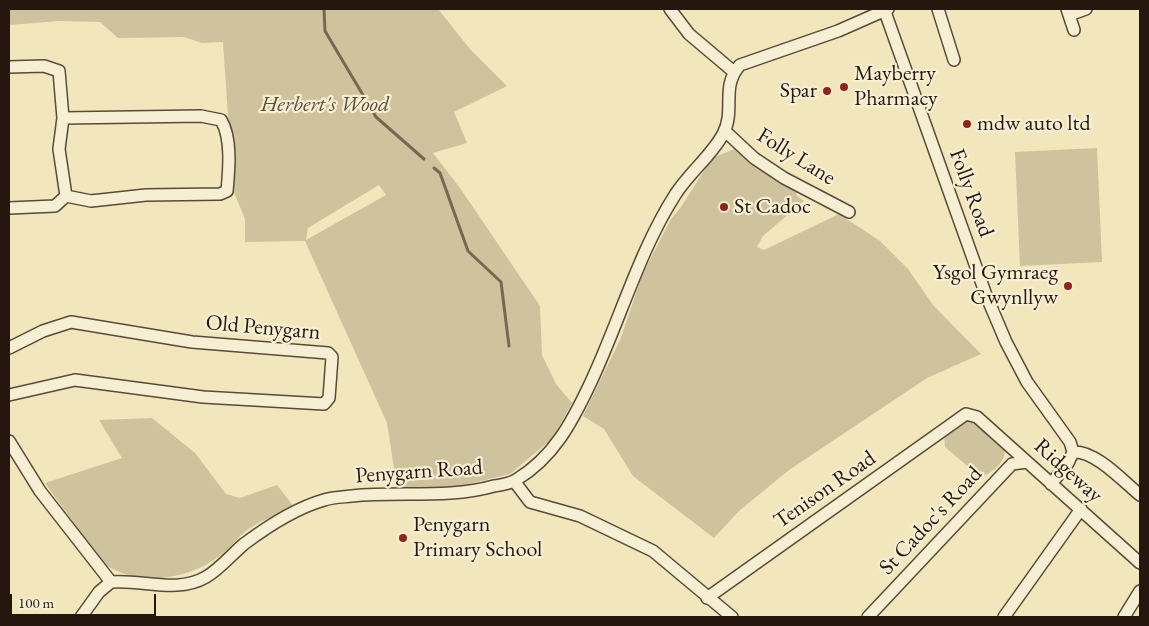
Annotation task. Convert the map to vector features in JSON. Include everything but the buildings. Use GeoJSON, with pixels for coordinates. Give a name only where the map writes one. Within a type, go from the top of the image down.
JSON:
{"type":"FeatureCollection","features":[{"type":"Feature","properties":{"kind":"street"},"geometry":{"type":"LineString","coordinates":[[670,9],[689,34],[734,72],[740,65],[838,31],[886,9]]}},
{"type":"Feature","properties":{"kind":"street","name":"Folly Road"},"geometry":{"type":"LineString","coordinates":[[886,9],[983,286],[1003,334],[1027,382],[1070,442],[1073,452]]}},
{"type":"Feature","properties":{"kind":"street"},"geometry":{"type":"LineString","coordinates":[[938,9],[954,60]]}},
{"type":"Feature","properties":{"kind":"street"},"geometry":{"type":"LineString","coordinates":[[1074,30],[1068,12],[1086,9]]}},
{"type":"Feature","properties":{"kind":"street"},"geometry":{"type":"LineString","coordinates":[[9,67],[44,66],[59,71],[63,118],[60,149],[66,196]]}},
{"type":"Feature","properties":{"kind":"street","name":"Penygarn Road"},"geometry":{"type":"LineString","coordinates":[[111,582],[128,580],[163,586],[185,584],[206,577],[244,544],[282,518],[325,499],[382,493],[449,494],[485,489],[514,481],[551,452],[570,426],[608,346],[642,260],[675,195],[706,155],[717,145],[725,132],[729,118],[728,87],[734,72]]}},
{"type":"Feature","properties":{"kind":"street"},"geometry":{"type":"LineString","coordinates":[[63,118],[201,116],[221,120],[226,128],[228,179],[227,191],[220,194],[146,195],[91,202],[66,196]]}},
{"type":"Feature","properties":{"kind":"street","name":"Folly Lane"},"geometry":{"type":"LineString","coordinates":[[725,132],[754,158],[784,178],[849,212]]}},
{"type":"Feature","properties":{"kind":"street"},"geometry":{"type":"LineString","coordinates":[[9,208],[55,206],[66,196]]}},
{"type":"Feature","properties":{"kind":"street","name":"Old Penygarn"},"geometry":{"type":"LineString","coordinates":[[9,348],[43,331],[71,322],[192,342],[328,353],[332,357],[329,398],[324,404],[203,397],[75,380],[9,395]]}},
{"type":"Feature","properties":{"kind":"street","name":"Ridgeway"},"geometry":{"type":"LineString","coordinates":[[966,414],[977,417],[1140,563]]}},
{"type":"Feature","properties":{"kind":"street","name":"Tenison Road"},"geometry":{"type":"LineString","coordinates":[[707,598],[966,414]]}},
{"type":"Feature","properties":{"kind":"street"},"geometry":{"type":"LineString","coordinates":[[9,441],[40,491],[111,582],[99,592],[81,617]]}},
{"type":"Feature","properties":{"kind":"street"},"geometry":{"type":"LineString","coordinates":[[1051,484],[1068,463],[1073,452],[1080,451],[1093,456],[1140,496]]}},
{"type":"Feature","properties":{"kind":"street","name":"St Cadoc's Road"},"geometry":{"type":"LineString","coordinates":[[868,617],[1012,464],[1027,462]]}},
{"type":"Feature","properties":{"kind":"street"},"geometry":{"type":"LineString","coordinates":[[514,481],[530,502],[580,516],[652,551],[732,617]]}},
{"type":"Feature","properties":{"kind":"street"},"geometry":{"type":"LineString","coordinates":[[1004,617],[1080,509]]}},
{"type":"Feature","properties":{"kind":"street"},"geometry":{"type":"LineString","coordinates":[[1124,617],[1140,591]]}},
{"type":"Feature","properties":{"kind":"green space","name":"Herbert's Wood"},"geometry":{"type":"Polygon","coordinates":[[[9,9],[438,9],[470,49],[507,86],[454,112],[467,143],[433,153],[460,188],[540,306],[542,355],[556,384],[572,403],[553,438],[510,474],[452,488],[397,487],[387,423],[305,241],[245,242],[245,219],[233,190],[223,42],[202,43],[184,37],[118,38],[100,22],[59,21],[9,25],[9,9]],[[379,185],[308,228],[306,240],[386,195],[379,185]]]}},
{"type":"Feature","properties":{"kind":"green space"},"geometry":{"type":"Polygon","coordinates":[[[737,148],[799,191],[796,195],[804,201],[763,236],[757,247],[764,250],[839,214],[880,241],[908,269],[933,305],[981,354],[927,378],[789,470],[739,511],[714,538],[633,476],[604,429],[583,416],[620,340],[643,273],[671,219],[681,207],[712,158],[737,148]]]}},
{"type":"Feature","properties":{"kind":"green space"},"geometry":{"type":"Polygon","coordinates":[[[1097,148],[1102,262],[1020,266],[1015,152],[1097,148]]]}},
{"type":"Feature","properties":{"kind":"green space"},"geometry":{"type":"Polygon","coordinates":[[[152,418],[195,453],[226,494],[240,498],[277,485],[294,507],[255,525],[218,557],[191,572],[160,578],[144,578],[114,570],[101,561],[45,483],[122,458],[99,420],[152,418]]]}},
{"type":"Feature","properties":{"kind":"green space"},"geometry":{"type":"Polygon","coordinates":[[[969,420],[977,423],[1004,449],[1005,453],[998,466],[980,477],[945,447],[944,434],[962,422],[969,420]]]}},
{"type":"Feature","properties":{"kind":"waterway"},"geometry":{"type":"LineString","coordinates":[[324,9],[325,31],[376,117],[424,159]]}},
{"type":"Feature","properties":{"kind":"waterway"},"geometry":{"type":"LineString","coordinates":[[434,168],[440,173],[468,251],[501,282],[509,346]]}},
{"type":"Feature","properties":{"kind":"place","name":"Mayberry Pharmacy"},"geometry":{"type":"Point","coordinates":[844,87]}},
{"type":"Feature","properties":{"kind":"place","name":"Spar"},"geometry":{"type":"Point","coordinates":[827,91]}},
{"type":"Feature","properties":{"kind":"place","name":"mdw auto ltd"},"geometry":{"type":"Point","coordinates":[967,124]}},
{"type":"Feature","properties":{"kind":"place","name":"St Cadoc"},"geometry":{"type":"Point","coordinates":[724,207]}},
{"type":"Feature","properties":{"kind":"place","name":"Ysgol Gymraeg Gwynllyw"},"geometry":{"type":"Point","coordinates":[1068,286]}},
{"type":"Feature","properties":{"kind":"place","name":"Penygarn Primary School"},"geometry":{"type":"Point","coordinates":[403,538]}}]}
